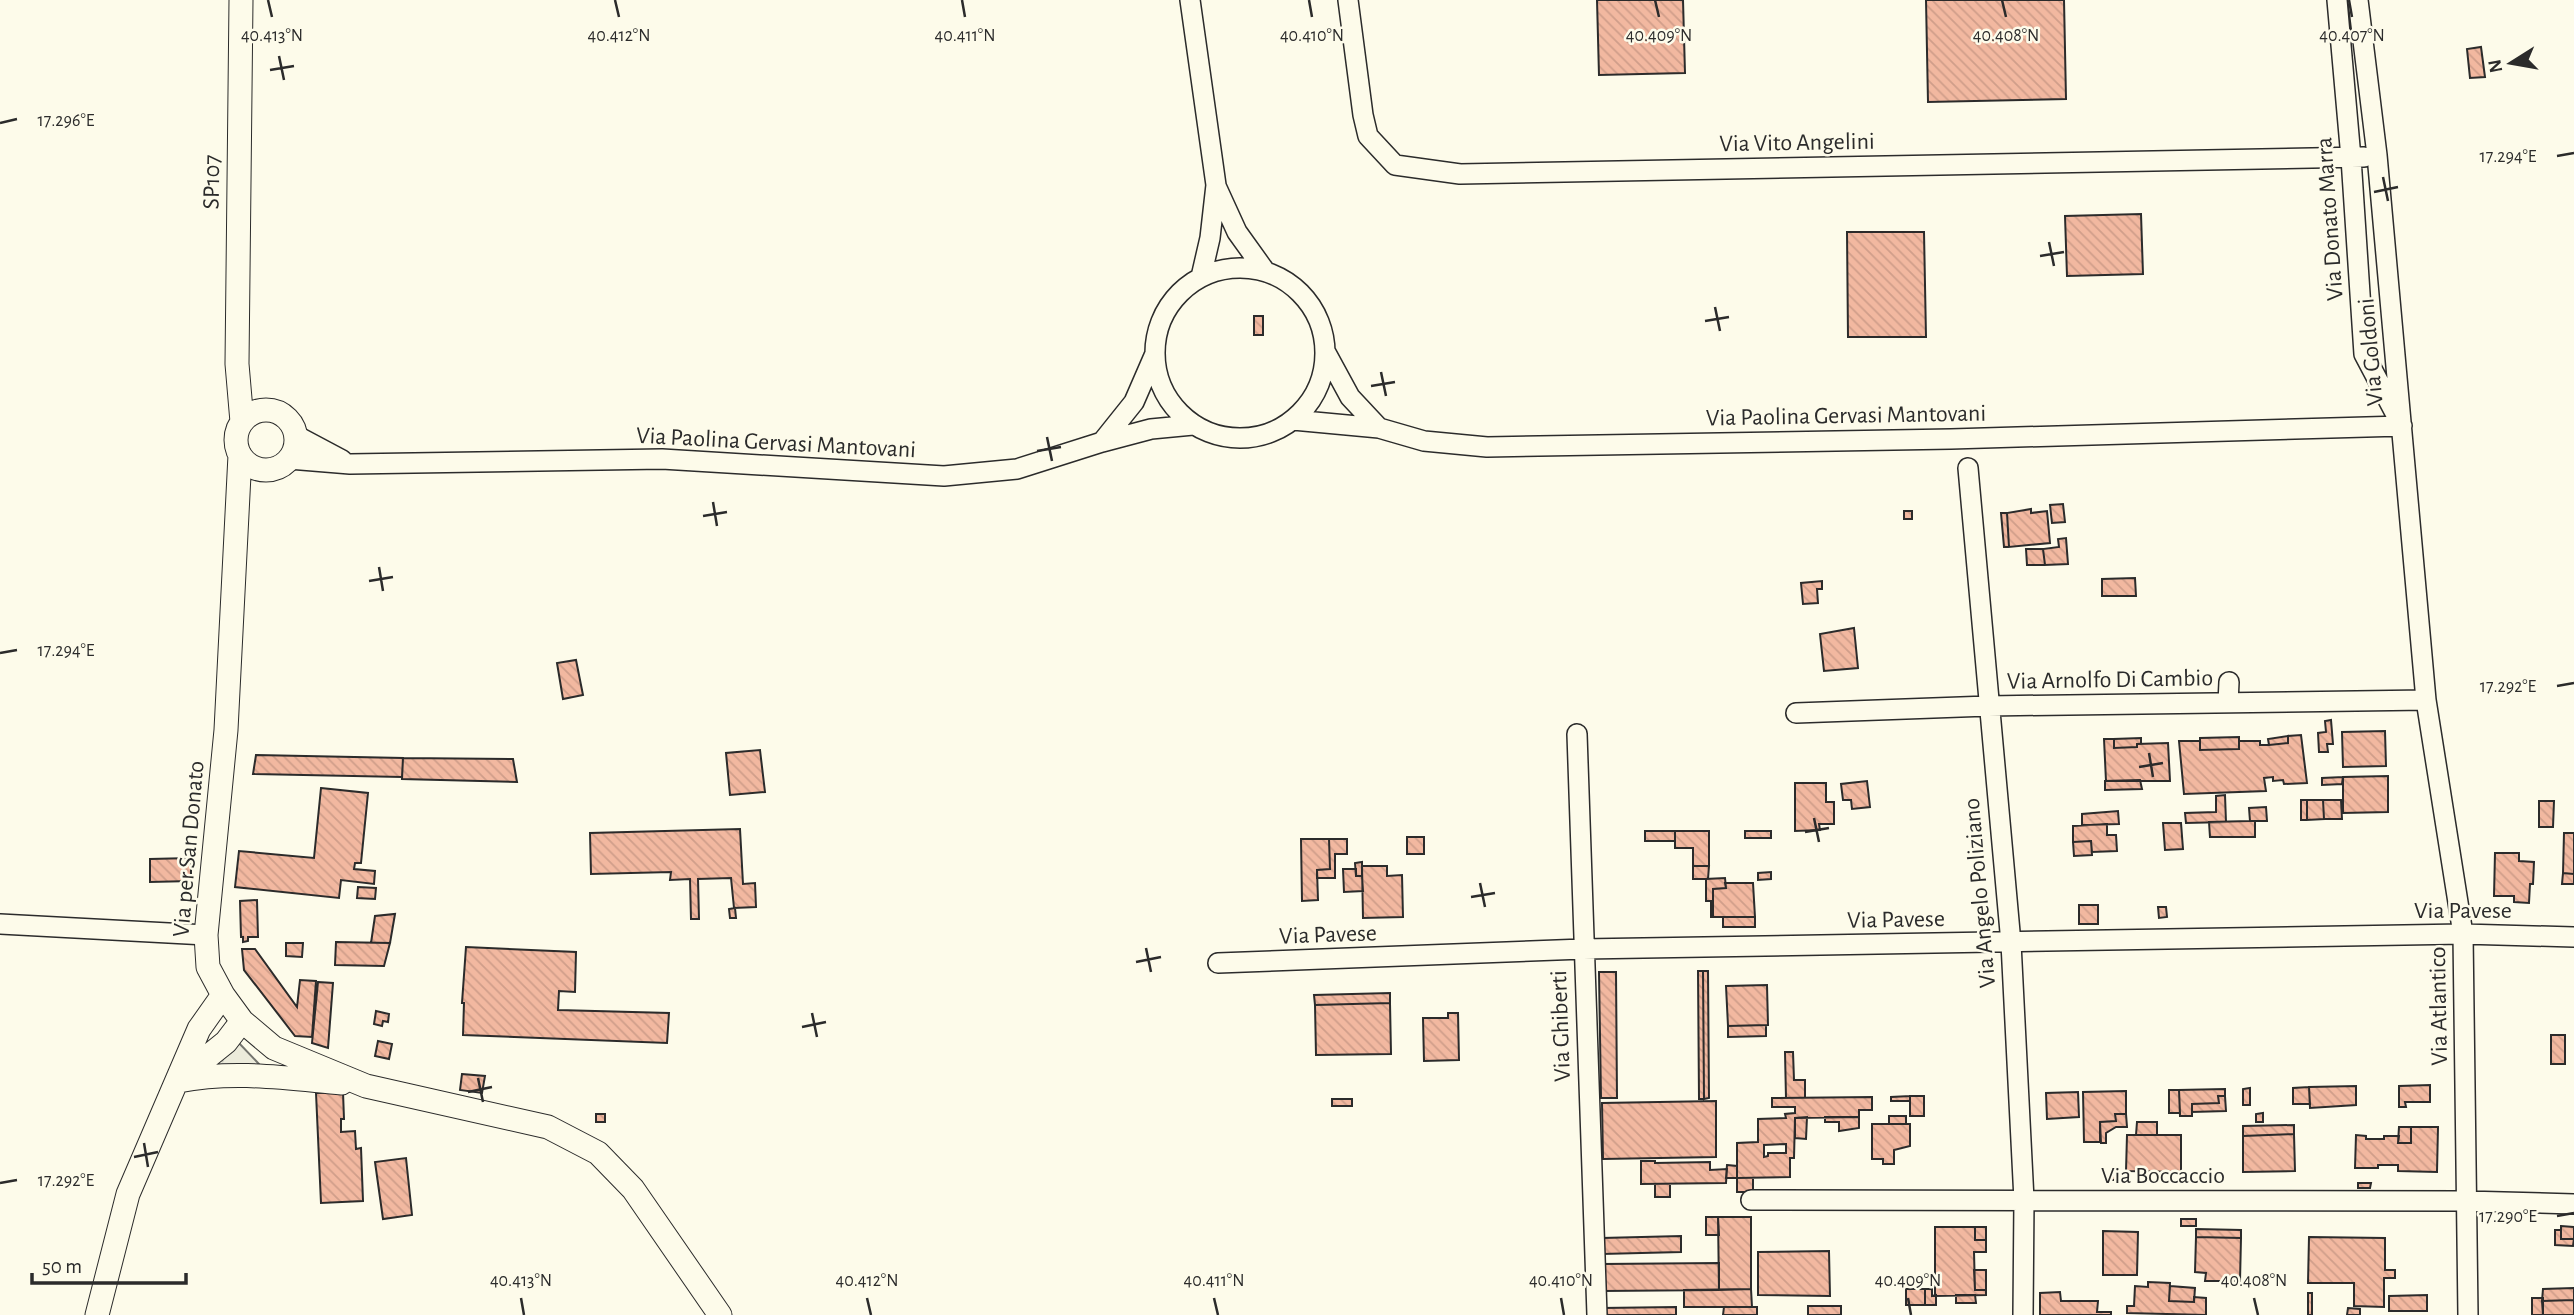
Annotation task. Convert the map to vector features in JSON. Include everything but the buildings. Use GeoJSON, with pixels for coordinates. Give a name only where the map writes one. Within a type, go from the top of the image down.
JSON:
{"type":"FeatureCollection","features":[{"type":"Feature","properties":{"kind":"street","name":"SP107"},"geometry":{"type":"LineString","coordinates":[[241,0],[237,364],[249,391],[251,416]]}},
{"type":"Feature","properties":{"kind":"street"},"geometry":{"type":"LineString","coordinates":[[1190,0],[1216,185],[1210,237],[1201,277]]}},
{"type":"Feature","properties":{"kind":"street","name":"Via Vito Angelini"},"geometry":{"type":"LineString","coordinates":[[1349,0],[1368,136],[1395,164],[1460,174],[2351,158],[2377,155]]}},
{"type":"Feature","properties":{"kind":"street","name":"Via Donato Marra"},"geometry":{"type":"LineString","coordinates":[[2337,0],[2364,354],[2402,426]]}},
{"type":"Feature","properties":{"kind":"street","name":"Via Goldoni"},"geometry":{"type":"LineString","coordinates":[[2358,0],[2377,155],[2426,699]]}},
{"type":"Feature","properties":{"kind":"street"},"geometry":{"type":"LineString","coordinates":[[1216,185],[1237,232],[1265,271]]}},
{"type":"Feature","properties":{"kind":"street"},"geometry":{"type":"LineString","coordinates":[[1102,442],[1134,402],[1154,356],[1157,332],[1166,310],[1181,290],[1201,277],[1222,269],[1244,268],[1265,271],[1284,280],[1301,293],[1314,310],[1322,330],[1325,351],[1323,371],[1317,389],[1293,420],[1269,433],[1243,438],[1217,435],[1193,425],[1174,407],[1159,380],[1154,356]]}},
{"type":"Feature","properties":{"kind":"street"},"geometry":{"type":"LineString","coordinates":[[1325,351],[1350,397],[1379,428]]}},
{"type":"Feature","properties":{"kind":"street"},"geometry":{"type":"LineString","coordinates":[[279,413],[287,419],[295,435],[294,451],[289,459],[272,470],[254,468],[240,455],[236,439],[251,416],[279,413]]}},
{"type":"Feature","properties":{"kind":"street","name":"Via Paolina Gervasi Mantovani"},"geometry":{"type":"LineString","coordinates":[[1293,420],[1379,428],[1424,441],[1488,447],[1937,439],[2402,426]]}},
{"type":"Feature","properties":{"kind":"street","name":"Via Paolina Gervasi Mantovani"},"geometry":{"type":"LineString","coordinates":[[289,459],[350,464],[662,459],[944,476],[1017,469],[1151,429],[1193,425]]}},
{"type":"Feature","properties":{"kind":"street","name":"Via Paolina Gervasi Mantovani"},"geometry":{"type":"LineString","coordinates":[[295,435],[350,464]]}},
{"type":"Feature","properties":{"kind":"street","name":"Via per San Donato"},"geometry":{"type":"LineString","coordinates":[[240,455],[226,730],[206,935],[208,967],[223,995],[242,1021],[274,1048],[366,1086],[548,1128],[598,1153],[633,1189],[720,1315]]}},
{"type":"Feature","properties":{"kind":"street","name":"Via Angelo Poliziano"},"geometry":{"type":"LineString","coordinates":[[1968,468],[2011,943],[2024,1200],[2023,1315]]}},
{"type":"Feature","properties":{"kind":"street"},"geometry":{"type":"LineString","coordinates":[[239,504],[262,470]]}},
{"type":"Feature","properties":{"kind":"street"},"geometry":{"type":"LineString","coordinates":[[2228,703],[2229,682]]}},
{"type":"Feature","properties":{"kind":"street","name":"Via Arnolfo Di Cambio"},"geometry":{"type":"LineString","coordinates":[[1796,713],[1988,706],[2426,699]]}},
{"type":"Feature","properties":{"kind":"street","name":"Via Atlantico"},"geometry":{"type":"LineString","coordinates":[[2426,699],[2463,934],[2468,1315]]}},
{"type":"Feature","properties":{"kind":"street","name":"Via Ghiberti"},"geometry":{"type":"LineString","coordinates":[[1577,734],[1597,1315]]}},
{"type":"Feature","properties":{"kind":"street"},"geometry":{"type":"LineString","coordinates":[[0,923],[206,935]]}},
{"type":"Feature","properties":{"kind":"street","name":"Via Pavese"},"geometry":{"type":"LineString","coordinates":[[1218,964],[1583,949],[2463,934],[2574,937]]}},
{"type":"Feature","properties":{"kind":"street"},"geometry":{"type":"LineString","coordinates":[[97,1315],[128,1194],[199,1029],[223,995]]}},
{"type":"Feature","properties":{"kind":"street"},"geometry":{"type":"LineString","coordinates":[[178,1081],[226,1042],[242,1021]]}},
{"type":"Feature","properties":{"kind":"street"},"geometry":{"type":"LineString","coordinates":[[178,1081],[209,1075],[265,1076],[366,1086]]}},
{"type":"Feature","properties":{"kind":"street","name":"Via Boccaccio"},"geometry":{"type":"LineString","coordinates":[[1751,1200],[2465,1200],[2574,1204]]}},
{"type":"Feature","properties":{"kind":"green space"},"geometry":{"type":"Polygon","coordinates":[[[237,1041],[259,1064],[258,1067],[212,1065],[237,1041]]]}}]}
